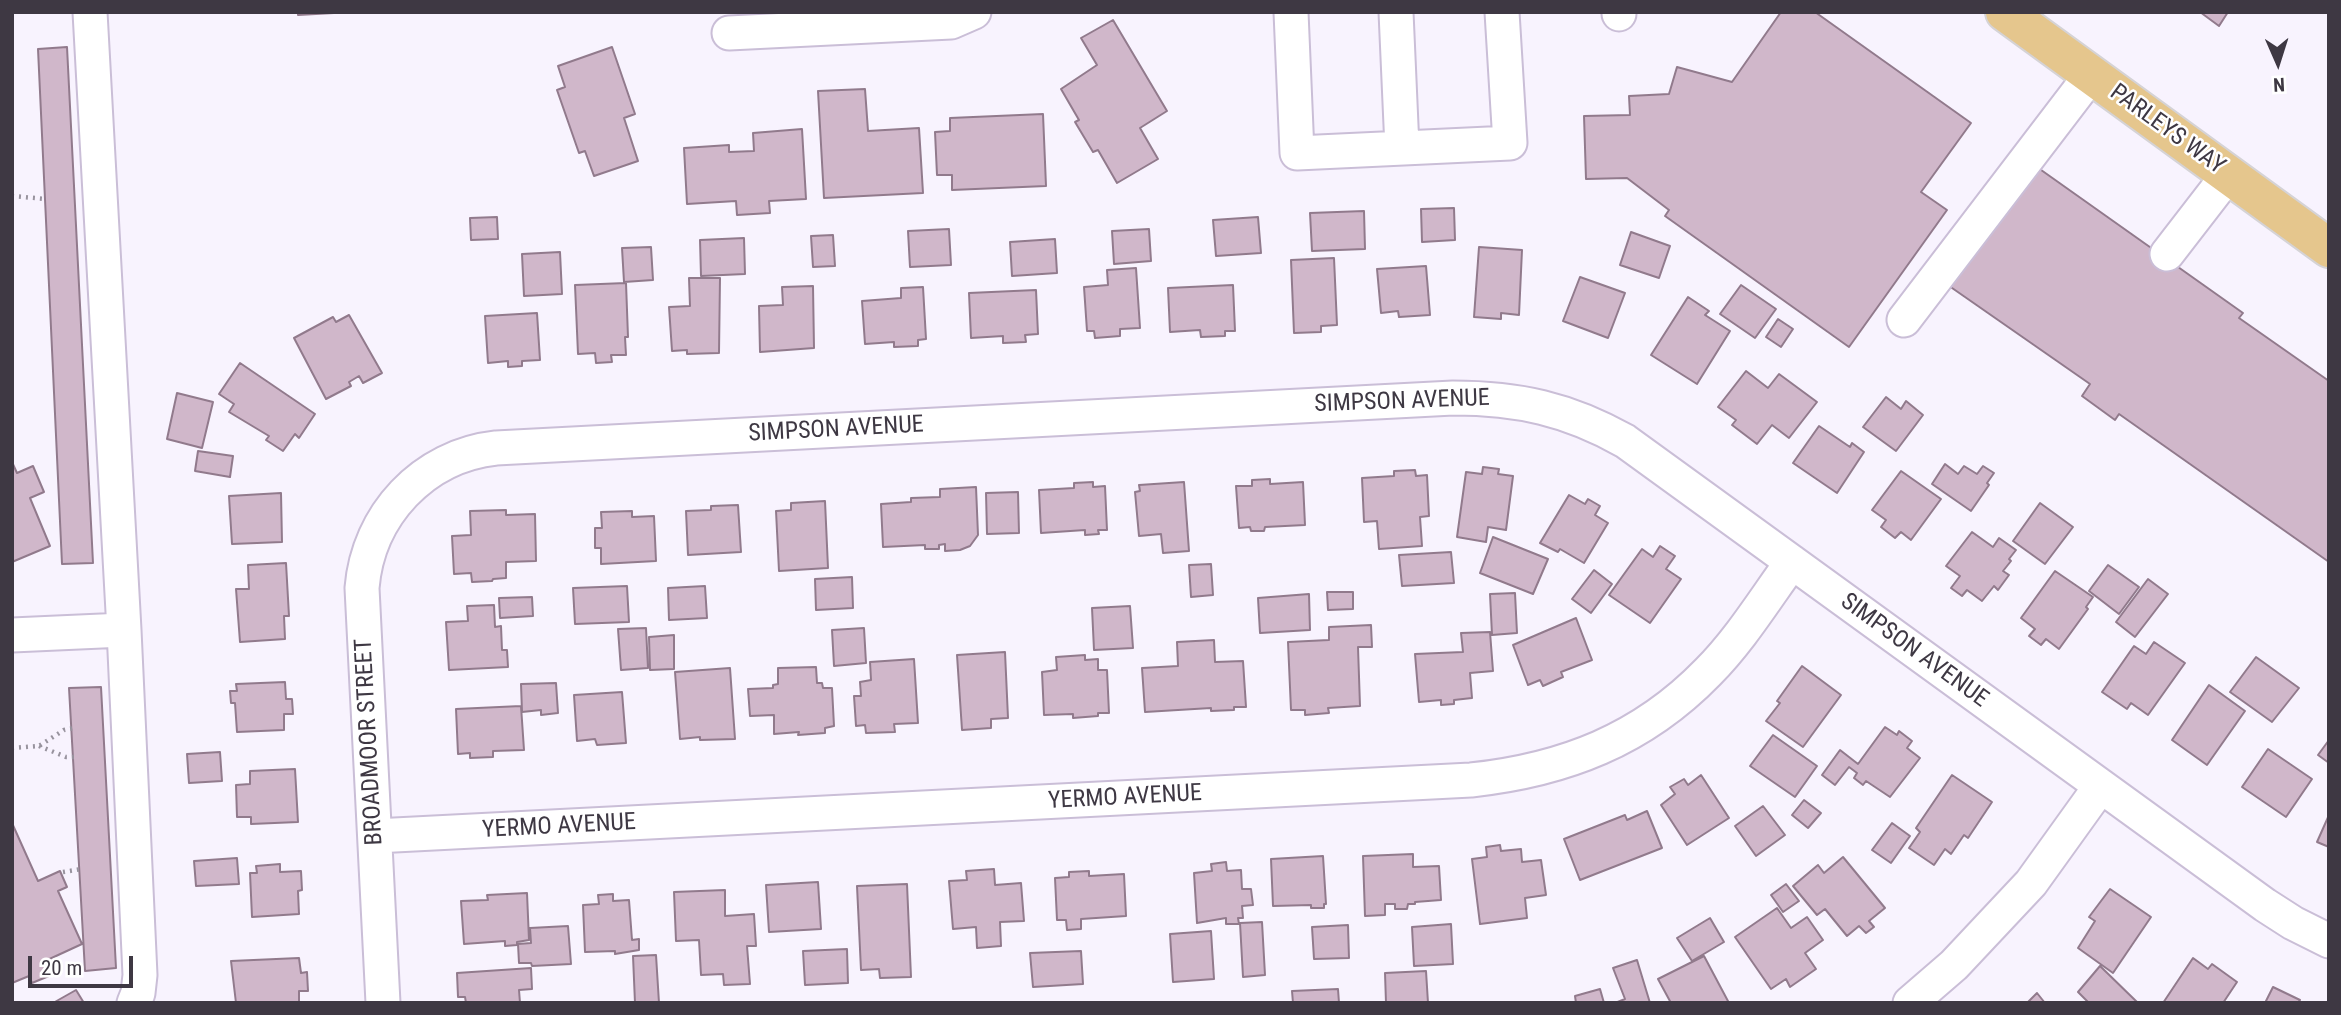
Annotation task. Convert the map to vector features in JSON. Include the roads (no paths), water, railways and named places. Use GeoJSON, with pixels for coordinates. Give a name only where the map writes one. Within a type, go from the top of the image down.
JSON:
{"type":"FeatureCollection","features":[{"type":"Feature","properties":{"kind":"main road","name":"PARLEYS WAY"},"geometry":{"type":"LineString","coordinates":[[2006,12],[2329,248]]}},
{"type":"Feature","properties":{"kind":"street"},"geometry":{"type":"LineString","coordinates":[[90,12],[124,630],[139,975],[138,993],[134,1003]]}},
{"type":"Feature","properties":{"kind":"street"},"geometry":{"type":"LineString","coordinates":[[729,33],[951,22],[974,12]]}},
{"type":"Feature","properties":{"kind":"street"},"geometry":{"type":"LineString","coordinates":[[1291,12],[1297,153],[1510,143],[1502,12]]}},
{"type":"Feature","properties":{"kind":"street"},"geometry":{"type":"LineString","coordinates":[[1396,12],[1402,148]]}},
{"type":"Feature","properties":{"kind":"street"},"geometry":{"type":"LineString","coordinates":[[1903,320],[2091,75]]}},
{"type":"Feature","properties":{"kind":"street"},"geometry":{"type":"LineString","coordinates":[[2167,254],[2228,174]]}},
{"type":"Feature","properties":{"kind":"street","name":"SIMPSON AVENUE"},"geometry":{"type":"LineString","coordinates":[[405,492],[442,463],[477,450],[496,448],[1397,400],[1483,398],[1542,406],[1599,426],[1625,441],[2265,905],[2329,941]]}},
{"type":"Feature","properties":{"kind":"street","name":"BROADMOOR STREET"},"geometry":{"type":"LineString","coordinates":[[383,1003],[362,589],[363,573],[373,542],[391,509],[405,492]]}},
{"type":"Feature","properties":{"kind":"street","name":"YERMO AVENUE"},"geometry":{"type":"LineString","coordinates":[[374,836],[1471,780],[1512,775],[1551,766],[1607,745],[1650,721],[1681,698],[1710,671],[1733,643],[1792,562]]}},
{"type":"Feature","properties":{"kind":"street"},"geometry":{"type":"LineString","coordinates":[[12,635],[124,630]]}},
{"type":"Feature","properties":{"kind":"street"},"geometry":{"type":"LineString","coordinates":[[1910,1003],[1955,965],[2031,883],[2100,787]]}}]}
